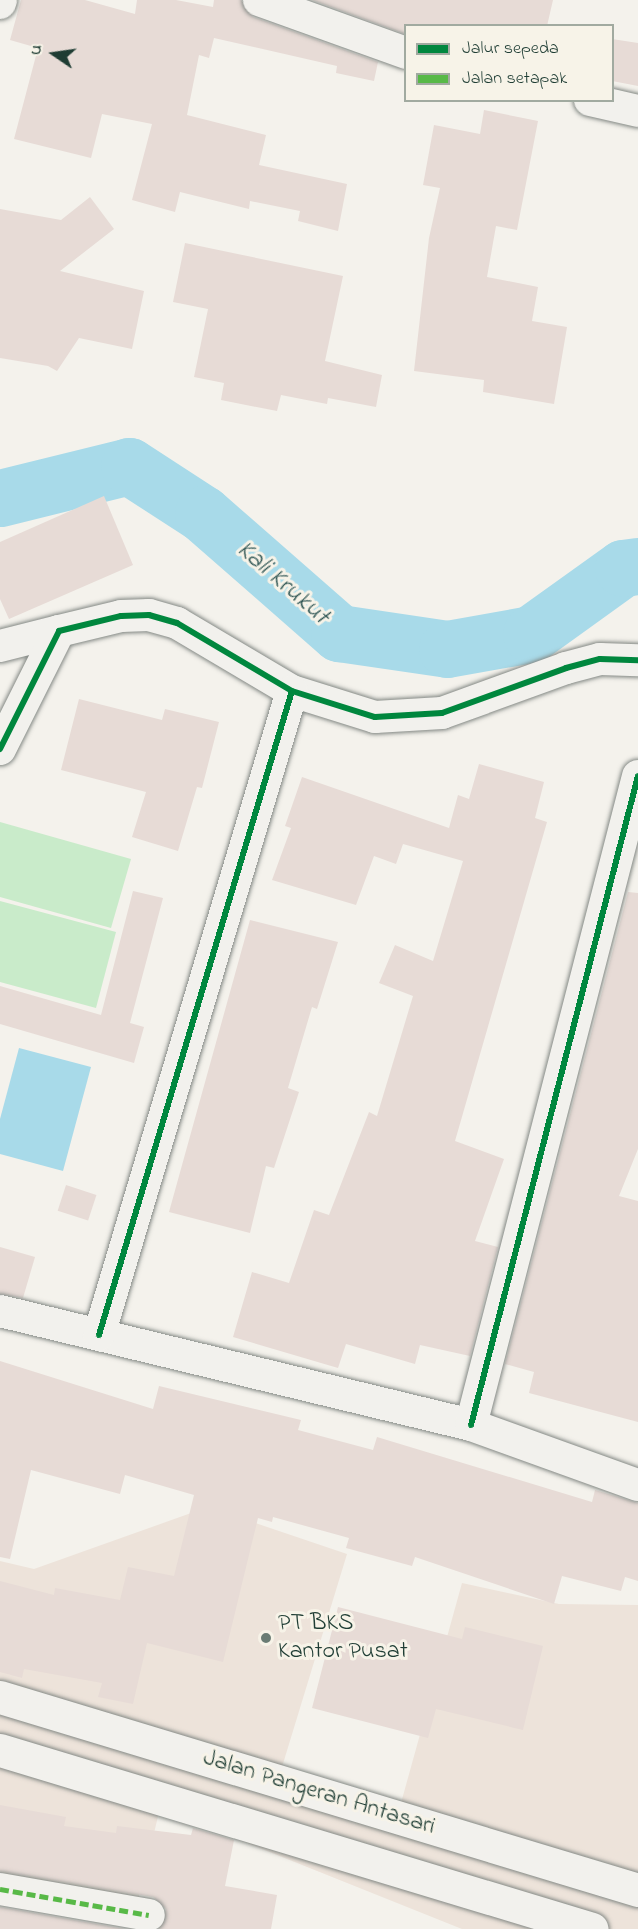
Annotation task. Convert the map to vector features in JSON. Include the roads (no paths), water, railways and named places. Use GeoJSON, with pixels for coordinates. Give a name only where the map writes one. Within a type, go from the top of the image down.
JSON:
{"type":"FeatureCollection","features":[{"type":"Feature","properties":{"kind":"main road","name":"Jalan Pangeran Antasari"},"geometry":{"type":"LineString","coordinates":[[0,1697],[638,1890]]}},
{"type":"Feature","properties":{"kind":"main road","name":"Jalan Pangeran Antasari"},"geometry":{"type":"LineString","coordinates":[[0,1750],[539,1922],[592,1929]]}},
{"type":"Feature","properties":{"kind":"street"},"geometry":{"type":"LineString","coordinates":[[259,0],[404,53]]}},
{"type":"Feature","properties":{"kind":"street"},"geometry":{"type":"LineString","coordinates":[[599,102],[638,111]]}},
{"type":"Feature","properties":{"kind":"street"},"geometry":{"type":"LineString","coordinates":[[0,646],[121,616],[149,615],[206,638],[292,691],[375,717],[413,717],[442,713],[600,659],[638,660]]}},
{"type":"Feature","properties":{"kind":"street"},"geometry":{"type":"LineString","coordinates":[[0,749],[59,632]]}},
{"type":"Feature","properties":{"kind":"street"},"geometry":{"type":"LineString","coordinates":[[99,1335],[292,691]]}},
{"type":"Feature","properties":{"kind":"street"},"geometry":{"type":"LineString","coordinates":[[471,1425],[638,776]]}},
{"type":"Feature","properties":{"kind":"street"},"geometry":{"type":"LineString","coordinates":[[0,1311],[471,1425],[638,1485]]}},
{"type":"Feature","properties":{"kind":"street"},"geometry":{"type":"LineString","coordinates":[[0,1889],[149,1915]]}},
{"type":"Feature","properties":{"kind":"water"},"geometry":{"type":"Polygon","coordinates":[[[19,1048],[91,1067],[63,1171],[0,1154],[0,1119],[19,1048]]]}},
{"type":"Feature","properties":{"kind":"waterway","name":"Kali Krukut"},"geometry":{"type":"LineString","coordinates":[[0,498],[129,466],[203,514],[339,633],[447,649],[531,634],[623,568],[638,566]]}},
{"type":"Feature","properties":{"kind":"place","name":"PT BKS Kantor Pusat"},"geometry":{"type":"Point","coordinates":[266,1638]}}]}
